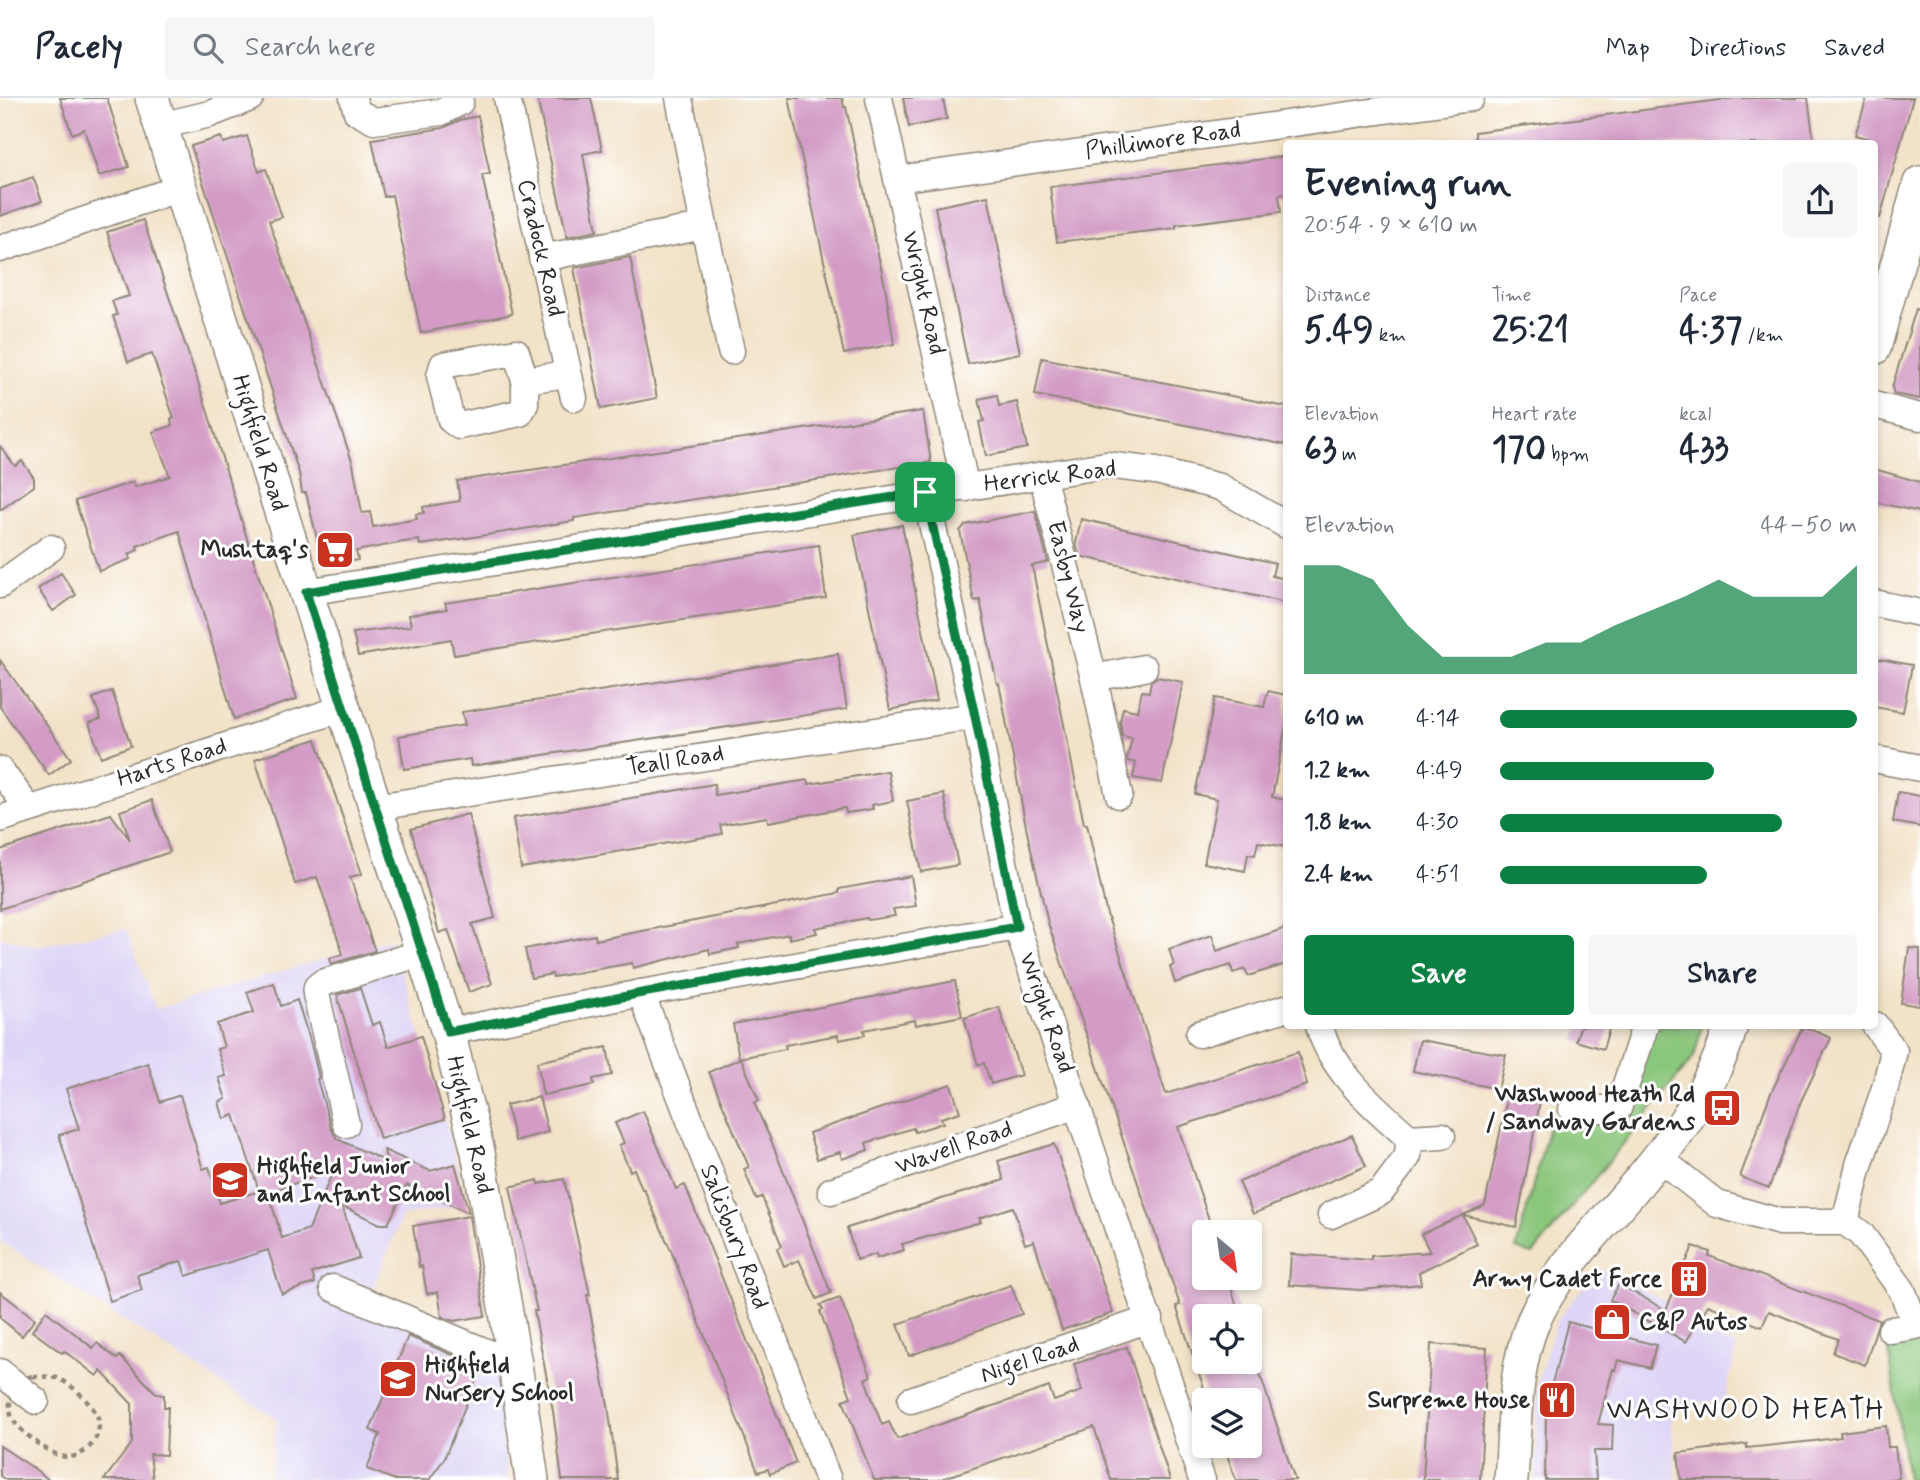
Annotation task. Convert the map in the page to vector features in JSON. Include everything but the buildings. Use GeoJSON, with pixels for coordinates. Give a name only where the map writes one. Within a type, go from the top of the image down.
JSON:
{"type":"FeatureCollection","features":[{"type":"Feature","properties":{"kind":"main road","name":"Highfield Road"},"geometry":{"type":"LineString","coordinates":[[156,112],[306,592],[448,1032],[478,1152],[532,1480]]}},
{"type":"Feature","properties":{"kind":"main road"},"geometry":{"type":"LineString","coordinates":[[1878,334],[1920,183]]}},
{"type":"Feature","properties":{"kind":"main road"},"geometry":{"type":"LineString","coordinates":[[1511,1480],[1519,1377],[1532,1324],[1543,1303],[1584,1245],[1658,1158],[1699,1102],[1730,1029]]}},
{"type":"Feature","properties":{"kind":"street"},"geometry":{"type":"LineString","coordinates":[[156,112],[210,114],[250,98]]}},
{"type":"Feature","properties":{"kind":"street"},"geometry":{"type":"LineString","coordinates":[[353,98],[356,112],[374,121],[441,112],[460,102],[459,98]]}},
{"type":"Feature","properties":{"kind":"street","name":"Cradock Road"},"geometry":{"type":"LineString","coordinates":[[506,98],[571,386],[525,380]]}},
{"type":"Feature","properties":{"kind":"street"},"geometry":{"type":"LineString","coordinates":[[679,98],[732,351]]}},
{"type":"Feature","properties":{"kind":"street","name":"Wright Road"},"geometry":{"type":"LineString","coordinates":[[879,98],[967,488]]}},
{"type":"Feature","properties":{"kind":"street","name":"Phillimore Road"},"geometry":{"type":"LineString","coordinates":[[897,179],[1471,98]]}},
{"type":"Feature","properties":{"kind":"street"},"geometry":{"type":"LineString","coordinates":[[0,249],[180,188]]}},
{"type":"Feature","properties":{"kind":"street"},"geometry":{"type":"LineString","coordinates":[[542,258],[704,226]]}},
{"type":"Feature","properties":{"kind":"street"},"geometry":{"type":"LineString","coordinates":[[1878,406],[1920,417]]}},
{"type":"Feature","properties":{"kind":"street","name":"Herrick Road"},"geometry":{"type":"LineString","coordinates":[[306,592],[1106,465],[1156,471],[1220,488],[1283,523]]}},
{"type":"Feature","properties":{"kind":"street","name":"Easby Way"},"geometry":{"type":"LineString","coordinates":[[1042,475],[1094,678],[1119,795]]}},
{"type":"Feature","properties":{"kind":"street","name":"Wright Road"},"geometry":{"type":"LineString","coordinates":[[925,492],[975,716],[1017,927],[1202,1480]]}},
{"type":"Feature","properties":{"kind":"street"},"geometry":{"type":"LineString","coordinates":[[0,585],[51,548]]}},
{"type":"Feature","properties":{"kind":"street"},"geometry":{"type":"LineString","coordinates":[[1878,604],[1920,613]]}},
{"type":"Feature","properties":{"kind":"street"},"geometry":{"type":"LineString","coordinates":[[1094,678],[1144,668]]}},
{"type":"Feature","properties":{"kind":"street","name":"Harts Road"},"geometry":{"type":"LineString","coordinates":[[0,820],[344,708]]}},
{"type":"Feature","properties":{"kind":"street","name":"Teall Road"},"geometry":{"type":"LineString","coordinates":[[375,807],[975,716]]}},
{"type":"Feature","properties":{"kind":"street"},"geometry":{"type":"LineString","coordinates":[[1878,760],[1920,768]]}},
{"type":"Feature","properties":{"kind":"street"},"geometry":{"type":"LineString","coordinates":[[0,770],[29,810]]}},
{"type":"Feature","properties":{"kind":"street"},"geometry":{"type":"LineString","coordinates":[[448,1032],[642,993],[1017,927]]}},
{"type":"Feature","properties":{"kind":"street"},"geometry":{"type":"LineString","coordinates":[[346,1124],[316,994],[317,987],[322,983],[422,953]]}},
{"type":"Feature","properties":{"kind":"street","name":"Salisbury Road"},"geometry":{"type":"LineString","coordinates":[[642,993],[828,1480]]}},
{"type":"Feature","properties":{"kind":"street"},"geometry":{"type":"LineString","coordinates":[[1199,1034],[1283,1009]]}},
{"type":"Feature","properties":{"kind":"street"},"geometry":{"type":"LineString","coordinates":[[1320,1029],[1323,1039],[1357,1092],[1409,1138],[1443,1136]]}},
{"type":"Feature","properties":{"kind":"street"},"geometry":{"type":"LineString","coordinates":[[1572,1109],[1618,1109],[1644,1029]]}},
{"type":"Feature","properties":{"kind":"street"},"geometry":{"type":"LineString","coordinates":[[1845,1222],[1859,1165],[1895,1052],[1878,1029]]}},
{"type":"Feature","properties":{"kind":"street","name":"Wavell Road"},"geometry":{"type":"LineString","coordinates":[[831,1191],[1077,1105]]}},
{"type":"Feature","properties":{"kind":"street"},"geometry":{"type":"LineString","coordinates":[[1331,1215],[1381,1192],[1408,1156],[1409,1138]]}},
{"type":"Feature","properties":{"kind":"street"},"geometry":{"type":"LineString","coordinates":[[1658,1158],[1717,1204],[1780,1223],[1845,1222],[1861,1234],[1902,1290],[1916,1326],[1891,1330]]}},
{"type":"Feature","properties":{"kind":"street"},"geometry":{"type":"LineString","coordinates":[[333,1288],[515,1364]]}},
{"type":"Feature","properties":{"kind":"street","name":"Nigel Road"},"geometry":{"type":"LineString","coordinates":[[911,1400],[1150,1319]]}},
{"type":"Feature","properties":{"kind":"street"},"geometry":{"type":"LineString","coordinates":[[0,1372],[36,1401]]}},
{"type":"Feature","properties":{"kind":"shaded area","name":"Highfield Junior and Infant School"},"geometry":{"type":"Polygon","coordinates":[[[126,929],[156,1009],[392,939],[445,1119],[466,1204],[402,1216],[372,1290],[498,1369],[507,1480],[316,1480],[270,1476],[277,1419],[0,1241],[0,937],[37,946],[126,929]]]}},
{"type":"Feature","properties":{"kind":"shaded area"},"geometry":{"type":"Polygon","coordinates":[[[1598,1268],[1697,1316],[1696,1332],[1737,1346],[1725,1400],[1670,1406],[1676,1480],[1536,1480],[1537,1384],[1557,1320],[1598,1268]]]}},
{"type":"Feature","properties":{"kind":"green space"},"geometry":{"type":"Polygon","coordinates":[[[1653,1029],[1701,1029],[1694,1057],[1533,1254],[1516,1249],[1550,1122],[1623,1124],[1653,1029]]]}},
{"type":"Feature","properties":{"kind":"green space"},"geometry":{"type":"Polygon","coordinates":[[[1887,1337],[1920,1338],[1920,1480],[1907,1480],[1887,1337]]]}},
{"type":"Feature","properties":{"kind":"place","name":"Mushtaq's"},"geometry":{"type":"Point","coordinates":[335,550]}},
{"type":"Feature","properties":{"kind":"place","name":"Washwood Heath Rd / Sandway Gardens"},"geometry":{"type":"Point","coordinates":[1722,1108]}},
{"type":"Feature","properties":{"kind":"place","name":"Highfield Junior and Infant School"},"geometry":{"type":"Point","coordinates":[230,1180]}},
{"type":"Feature","properties":{"kind":"place","name":"Army Cadet Force"},"geometry":{"type":"Point","coordinates":[1689,1279]}},
{"type":"Feature","properties":{"kind":"place","name":"C&P Autos"},"geometry":{"type":"Point","coordinates":[1612,1322]}},
{"type":"Feature","properties":{"kind":"place","name":"Highfield Nursery School"},"geometry":{"type":"Point","coordinates":[398,1379]}},
{"type":"Feature","properties":{"kind":"place","name":"Surpreme House"},"geometry":{"type":"Point","coordinates":[1557,1400]}},
{"type":"Feature","properties":{"kind":"district","name":"WASHWOOD HEATH"},"geometry":{"type":"Point","coordinates":[1746,1410]}},
{"type":"Feature","properties":{"kind":"route"},"geometry":{"type":"LineString","coordinates":[[925,492],[975,716],[1017,927],[642,993],[448,1032],[306,592],[925,492]]}}]}
